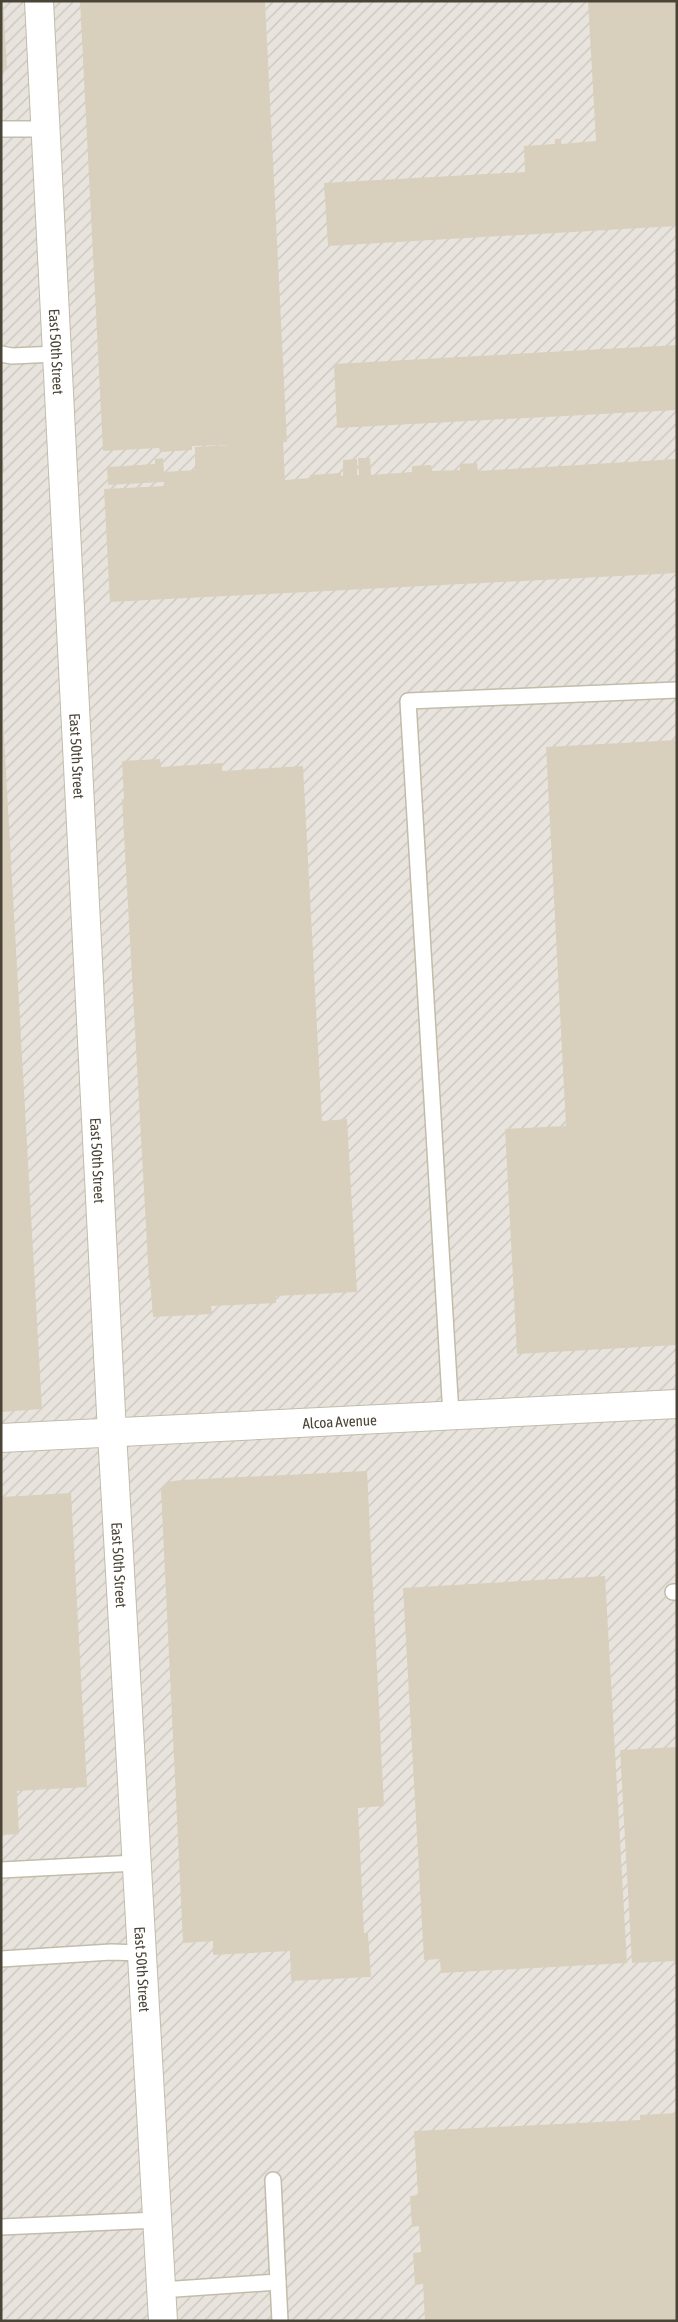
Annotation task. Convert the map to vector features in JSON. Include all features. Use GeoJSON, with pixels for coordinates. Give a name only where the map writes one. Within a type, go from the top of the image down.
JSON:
{"type":"FeatureCollection","features":[{"type":"Feature","properties":{"kind":"street","name":"East 50th Street"},"geometry":{"type":"LineString","coordinates":[[39,1],[112,1432],[162,2321]]}},
{"type":"Feature","properties":{"kind":"street","name":"Alcoa Avenue"},"geometry":{"type":"LineString","coordinates":[[1,1438],[677,1404]]}},
{"type":"Feature","properties":{"kind":"lane"},"geometry":{"type":"LineString","coordinates":[[1,129],[45,129]]}},
{"type":"Feature","properties":{"kind":"lane"},"geometry":{"type":"LineString","coordinates":[[1,354],[12,356],[56,354]]}},
{"type":"Feature","properties":{"kind":"lane"},"geometry":{"type":"LineString","coordinates":[[451,1415],[408,701],[677,690]]}},
{"type":"Feature","properties":{"kind":"lane"},"geometry":{"type":"LineString","coordinates":[[1,1870],[136,1863]]}},
{"type":"Feature","properties":{"kind":"lane"},"geometry":{"type":"LineString","coordinates":[[1,1959],[111,1952],[141,1953]]}},
{"type":"Feature","properties":{"kind":"lane"},"geometry":{"type":"LineString","coordinates":[[273,2180],[280,2321]]}},
{"type":"Feature","properties":{"kind":"lane"},"geometry":{"type":"LineString","coordinates":[[1,2227],[157,2220]]}},
{"type":"Feature","properties":{"kind":"lane"},"geometry":{"type":"LineString","coordinates":[[161,2290],[278,2282]]}},
{"type":"Feature","properties":{"kind":"shaded area"},"geometry":{"type":"Polygon","coordinates":[[[1,1],[677,1],[677,2321],[1,2321],[1,1]]]}},
{"type":"Feature","properties":{"kind":"building"},"geometry":{"type":"Polygon","coordinates":[[[1,1],[3,1],[7,69],[4,69],[4,74],[1,74],[1,1]]]}},
{"type":"Feature","properties":{"kind":"building"},"geometry":{"type":"Polygon","coordinates":[[[80,1],[265,1],[287,442],[283,442],[285,480],[310,478],[310,475],[341,473],[341,476],[343,476],[343,460],[357,459],[357,475],[359,475],[358,458],[370,458],[371,475],[412,472],[412,466],[431,465],[432,471],[460,470],[460,464],[477,463],[478,471],[677,459],[677,573],[110,602],[104,489],[164,486],[164,482],[108,485],[107,467],[155,464],[155,459],[163,458],[164,472],[195,470],[195,447],[232,445],[192,446],[192,450],[160,452],[159,448],[103,451],[80,1]]]}},
{"type":"Feature","properties":{"kind":"building"},"geometry":{"type":"Polygon","coordinates":[[[588,1],[677,1],[677,226],[328,246],[324,183],[525,172],[524,146],[555,144],[555,139],[561,139],[561,144],[596,141],[588,1]]]}},
{"type":"Feature","properties":{"kind":"building"},"geometry":{"type":"Polygon","coordinates":[[[677,345],[677,410],[337,428],[334,364],[677,345]]]}},
{"type":"Feature","properties":{"kind":"building"},"geometry":{"type":"Polygon","coordinates":[[[1,459],[3,459],[4,472],[1,473],[1,459]]]}},
{"type":"Feature","properties":{"kind":"building"},"geometry":{"type":"Polygon","coordinates":[[[1,684],[42,1409],[1,1412],[1,684]]]}},
{"type":"Feature","properties":{"kind":"building"},"geometry":{"type":"Polygon","coordinates":[[[677,740],[677,1345],[517,1354],[505,1129],[566,1126],[546,747],[677,740]]]}},
{"type":"Feature","properties":{"kind":"building"},"geometry":{"type":"Polygon","coordinates":[[[160,759],[161,767],[222,763],[222,771],[303,766],[322,1121],[347,1119],[357,1292],[276,1296],[276,1303],[211,1306],[212,1314],[153,1317],[149,1280],[122,799],[124,799],[122,761],[160,759]]]}},
{"type":"Feature","properties":{"kind":"building"},"geometry":{"type":"Polygon","coordinates":[[[367,1471],[384,1806],[358,1808],[364,1933],[368,1933],[371,1977],[291,1981],[290,1951],[213,1955],[213,1941],[183,1943],[161,1491],[167,1482],[181,1480],[367,1471]]]}},
{"type":"Feature","properties":{"kind":"building"},"geometry":{"type":"Polygon","coordinates":[[[71,1493],[87,1787],[17,1791],[19,1834],[1,1835],[1,1497],[71,1493]]]}},
{"type":"Feature","properties":{"kind":"building"},"geometry":{"type":"Polygon","coordinates":[[[605,1576],[627,1963],[441,1973],[440,1959],[424,1960],[403,1588],[605,1576]]]}},
{"type":"Feature","properties":{"kind":"building"},"geometry":{"type":"Polygon","coordinates":[[[677,1747],[677,1961],[632,1963],[620,1750],[677,1747]]]}},
{"type":"Feature","properties":{"kind":"building"},"geometry":{"type":"Polygon","coordinates":[[[677,2113],[677,2321],[425,2321],[423,2284],[415,2285],[413,2253],[421,2252],[419,2226],[412,2227],[410,2196],[418,2195],[414,2131],[640,2120],[640,2115],[677,2113]]]}}]}
